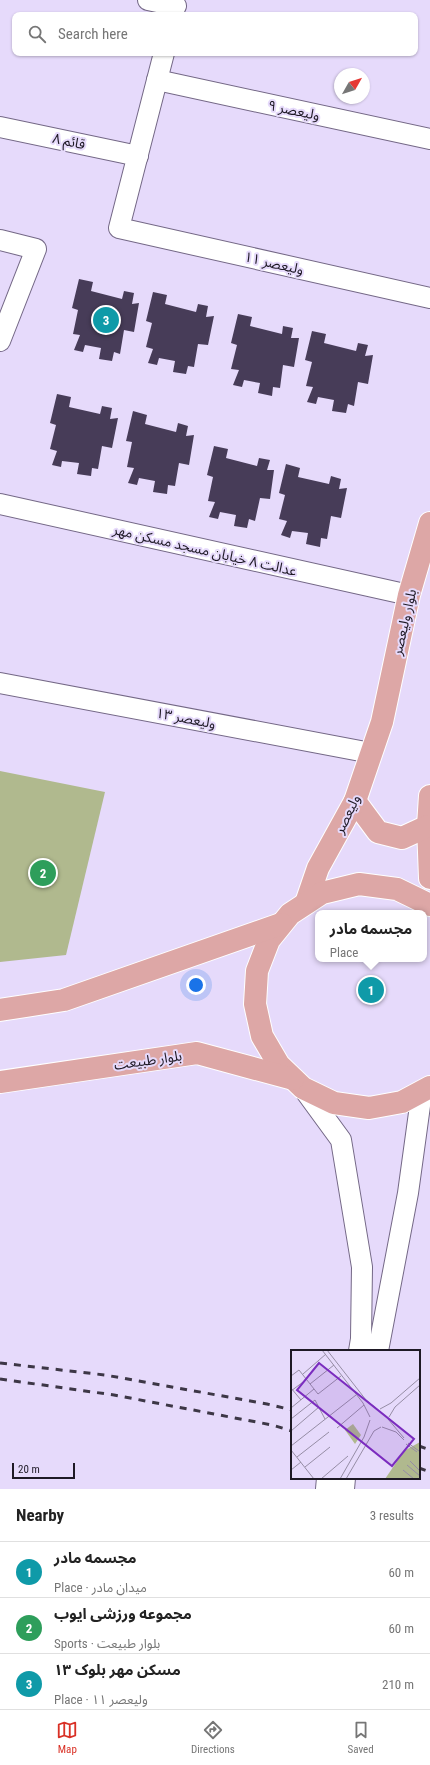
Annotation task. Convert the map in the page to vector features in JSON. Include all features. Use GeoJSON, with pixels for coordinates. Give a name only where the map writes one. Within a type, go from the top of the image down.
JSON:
{"type":"FeatureCollection","features":[{"type":"Feature","properties":{"kind":"main road","name":"بلوار ولیعصر"},"geometry":{"type":"LineString","coordinates":[[382,722],[409,595],[430,523]]}},
{"type":"Feature","properties":{"kind":"main road","name":"ولیعصر"},"geometry":{"type":"LineString","coordinates":[[306,904],[318,868],[355,801],[382,722]]}},
{"type":"Feature","properties":{"kind":"main road"},"geometry":{"type":"LineString","coordinates":[[430,796],[428,826],[430,878]]}},
{"type":"Feature","properties":{"kind":"main road"},"geometry":{"type":"LineString","coordinates":[[355,801],[378,832],[402,838],[428,826]]}},
{"type":"Feature","properties":{"kind":"main road"},"geometry":{"type":"LineString","coordinates":[[426,1089],[402,1102],[369,1108],[334,1103],[299,1084],[279,1065],[262,1036],[255,1004],[257,971],[269,940],[290,914],[322,893],[359,884],[397,889],[430,905]]}},
{"type":"Feature","properties":{"kind":"main road"},"geometry":{"type":"LineString","coordinates":[[0,1010],[64,1000],[281,924]]}},
{"type":"Feature","properties":{"kind":"main road","name":"بلوار طبیعت"},"geometry":{"type":"LineString","coordinates":[[0,1082],[196,1053],[299,1084]]}},
{"type":"Feature","properties":{"kind":"street"},"geometry":{"type":"LineString","coordinates":[[148,0],[176,7]]}},
{"type":"Feature","properties":{"kind":"street"},"geometry":{"type":"LineString","coordinates":[[138,156],[163,56]]}},
{"type":"Feature","properties":{"kind":"street","name":"ولیعصر ۹"},"geometry":{"type":"LineString","coordinates":[[157,80],[430,139]]}},
{"type":"Feature","properties":{"kind":"street","name":"قائم ۸"},"geometry":{"type":"LineString","coordinates":[[0,127],[138,156]]}},
{"type":"Feature","properties":{"kind":"street","name":"ولیعصر ۱۱"},"geometry":{"type":"LineString","coordinates":[[138,156],[119,228],[430,298]]}},
{"type":"Feature","properties":{"kind":"street"},"geometry":{"type":"LineString","coordinates":[[0,240],[36,249],[0,341]]}},
{"type":"Feature","properties":{"kind":"street","name":"عدالت ۸ خیابان مسجد مسکن مهر"},"geometry":{"type":"LineString","coordinates":[[0,504],[409,595]]}},
{"type":"Feature","properties":{"kind":"street","name":"ولیعصر ۱۳"},"geometry":{"type":"LineString","coordinates":[[0,683],[371,753]]}},
{"type":"Feature","properties":{"kind":"street"},"geometry":{"type":"LineString","coordinates":[[299,1084],[341,1140],[362,1267],[361,1339],[359,1350]]}},
{"type":"Feature","properties":{"kind":"street"},"geometry":{"type":"LineString","coordinates":[[378,1350],[426,1089]]}},
{"type":"Feature","properties":{"kind":"street"},"geometry":{"type":"LineString","coordinates":[[326,1489],[327,1479]]}},
{"type":"Feature","properties":{"kind":"street"},"geometry":{"type":"LineString","coordinates":[[344,1489],[345,1479]]}},
{"type":"Feature","properties":{"kind":"green space"},"geometry":{"type":"Polygon","coordinates":[[[0,771],[105,792],[66,955],[0,962],[0,771]]]}},
{"type":"Feature","properties":{"kind":"building"},"geometry":{"type":"Polygon","coordinates":[[[79,279],[93,282],[91,291],[122,299],[124,291],[134,293],[132,304],[139,303],[134,332],[124,330],[120,354],[114,352],[112,361],[99,359],[101,348],[85,345],[83,352],[74,350],[80,335],[73,334],[78,310],[72,308],[79,279]]]}},
{"type":"Feature","properties":{"kind":"building"},"geometry":{"type":"Polygon","coordinates":[[[153,292],[167,295],[165,304],[196,312],[198,304],[208,306],[206,317],[214,316],[208,345],[198,344],[194,367],[188,366],[186,374],[173,372],[175,361],[159,358],[157,365],[148,363],[153,349],[146,347],[152,323],[146,321],[153,292]]]}},
{"type":"Feature","properties":{"kind":"building"},"geometry":{"type":"Polygon","coordinates":[[[238,314],[252,317],[250,326],[282,334],[283,326],[293,328],[291,338],[299,338],[294,367],[283,365],[280,388],[273,387],[272,396],[258,393],[260,383],[244,380],[242,387],[233,385],[239,370],[231,369],[237,345],[231,343],[238,314]]]}},
{"type":"Feature","properties":{"kind":"building"},"geometry":{"type":"Polygon","coordinates":[[[312,331],[326,334],[324,343],[356,351],[358,343],[368,345],[365,356],[373,355],[368,384],[358,382],[354,406],[348,404],[346,413],[332,411],[334,400],[318,397],[316,404],[307,402],[313,387],[306,386],[312,362],[305,360],[312,331]]]}},
{"type":"Feature","properties":{"kind":"building"},"geometry":{"type":"Polygon","coordinates":[[[57,394],[71,397],[69,407],[100,414],[102,406],[112,408],[110,419],[118,418],[112,448],[102,446],[98,469],[92,468],[91,476],[77,474],[79,463],[62,461],[61,467],[52,465],[57,451],[50,449],[56,425],[50,423],[57,394]]]}},
{"type":"Feature","properties":{"kind":"building"},"geometry":{"type":"Polygon","coordinates":[[[133,411],[147,415],[145,424],[176,432],[178,423],[188,426],[186,436],[194,435],[189,465],[179,463],[175,486],[168,485],[167,494],[153,492],[155,481],[139,478],[137,485],[128,483],[134,468],[127,467],[132,442],[126,441],[133,411]]]}},
{"type":"Feature","properties":{"kind":"building"},"geometry":{"type":"Polygon","coordinates":[[[214,446],[228,449],[226,458],[257,466],[259,458],[270,460],[267,470],[274,470],[270,499],[260,498],[255,521],[249,519],[247,528],[234,526],[236,515],[220,512],[218,519],[209,517],[215,502],[208,501],[213,477],[207,475],[214,446]]]}},
{"type":"Feature","properties":{"kind":"building"},"geometry":{"type":"Polygon","coordinates":[[[286,464],[300,468],[298,477],[329,484],[331,476],[341,479],[339,489],[347,488],[341,518],[331,516],[327,539],[321,538],[320,547],[306,544],[308,533],[292,531],[290,538],[281,535],[287,521],[279,519],[285,495],[279,493],[286,464]]]}},
{"type":"Feature","properties":{"kind":"railway"},"geometry":{"type":"LineString","coordinates":[[0,1363],[105,1375],[267,1404],[291,1410]]}},
{"type":"Feature","properties":{"kind":"railway"},"geometry":{"type":"LineString","coordinates":[[0,1379],[114,1395],[272,1425],[291,1431]]}},
{"type":"Feature","properties":{"kind":"railway"},"geometry":{"type":"LineString","coordinates":[[420,1446],[430,1450]]}},
{"type":"Feature","properties":{"kind":"railway"},"geometry":{"type":"LineString","coordinates":[[420,1468],[430,1472]]}},
{"type":"Feature","properties":{"kind":"place","name":"مسکن مهر بلوک ۱۳"},"geometry":{"type":"Point","coordinates":[106,320]}},
{"type":"Feature","properties":{"kind":"place","name":"مجموعه ورزشی ایوب"},"geometry":{"type":"Point","coordinates":[43,873]}},
{"type":"Feature","properties":{"kind":"place","name":"مجسمه مادر"},"geometry":{"type":"Point","coordinates":[371,990]}}]}
